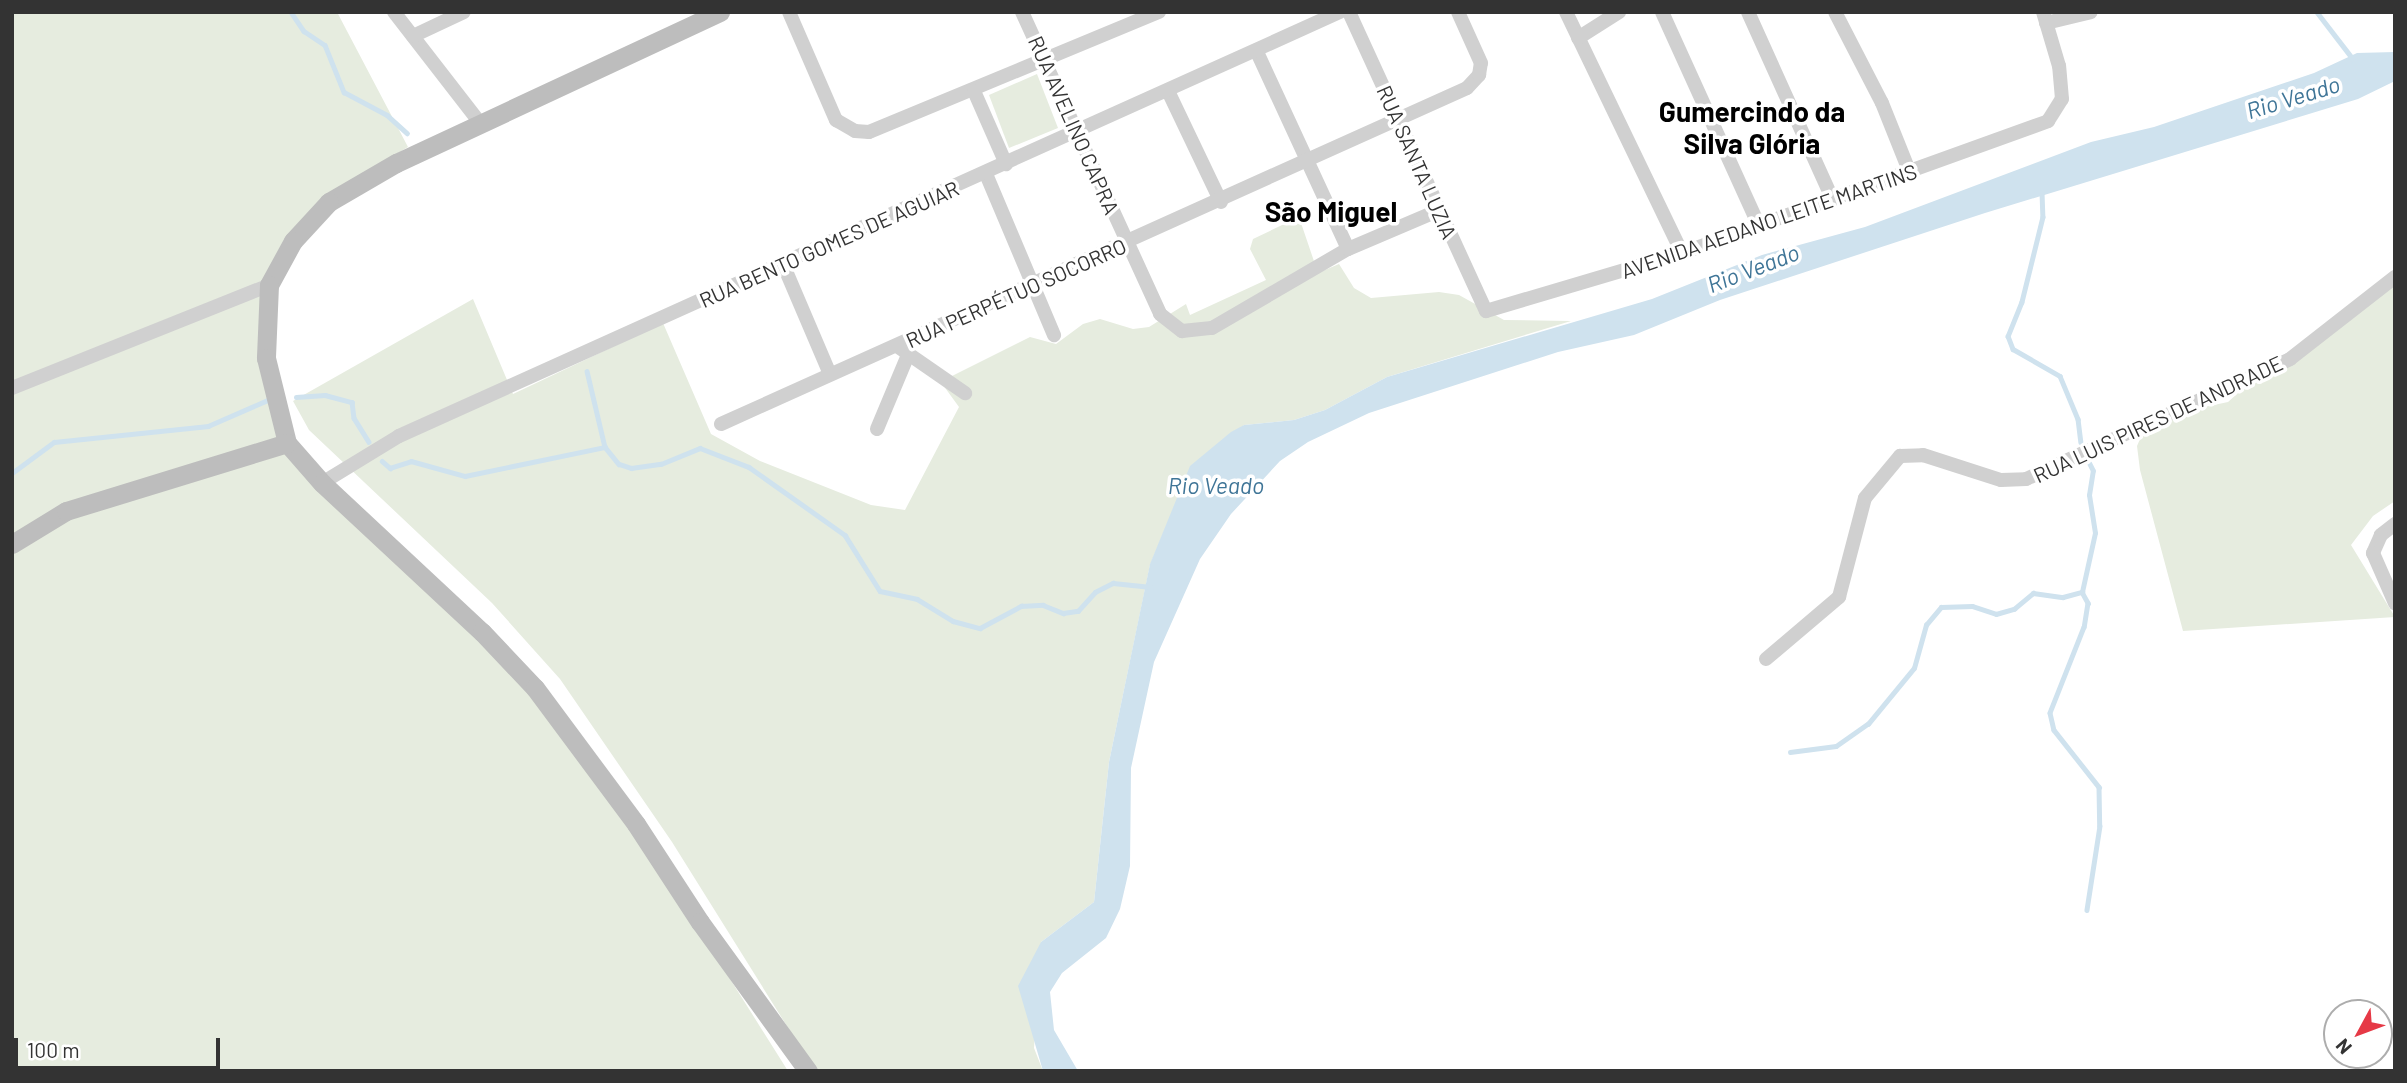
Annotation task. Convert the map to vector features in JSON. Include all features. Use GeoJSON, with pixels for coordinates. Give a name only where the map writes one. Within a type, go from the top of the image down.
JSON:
{"type":"FeatureCollection","features":[{"type":"Feature","properties":{"kind":"main road"},"geometry":{"type":"LineString","coordinates":[[720,12],[396,163],[329,202],[293,241],[269,285],[266,358],[287,443],[322,483],[482,632],[535,688],[636,824],[700,922],[808,1071]]}},
{"type":"Feature","properties":{"kind":"main road"},"geometry":{"type":"LineString","coordinates":[[12,544],[66,511],[287,443]]}},
{"type":"Feature","properties":{"kind":"street"},"geometry":{"type":"LineString","coordinates":[[394,12],[481,124]]}},
{"type":"Feature","properties":{"kind":"street"},"geometry":{"type":"LineString","coordinates":[[413,36],[464,12]]}},
{"type":"Feature","properties":{"kind":"street"},"geometry":{"type":"LineString","coordinates":[[789,12],[836,120],[855,131],[869,132],[974,91],[1159,12]]}},
{"type":"Feature","properties":{"kind":"street","name":"RUA AVELINO CAPRA"},"geometry":{"type":"LineString","coordinates":[[1022,12],[1160,314],[1182,331],[1212,328],[1348,249]]}},
{"type":"Feature","properties":{"kind":"street","name":"RUA BENTO GOMES DE AGUIAR"},"geometry":{"type":"LineString","coordinates":[[322,483],[381,444],[1257,52],[1340,12]]}},
{"type":"Feature","properties":{"kind":"street","name":"RUA SANTA LUZIA"},"geometry":{"type":"LineString","coordinates":[[1349,12],[1437,211],[1486,311]]}},
{"type":"Feature","properties":{"kind":"street","name":"RUA PERPÉTUO SOCORRO"},"geometry":{"type":"LineString","coordinates":[[722,424],[830,374],[902,351],[1031,283],[1222,202],[1310,162],[1397,117],[1467,88],[1479,75],[1481,62],[1458,12]]}},
{"type":"Feature","properties":{"kind":"street"},"geometry":{"type":"LineString","coordinates":[[1566,12],[1682,253]]}},
{"type":"Feature","properties":{"kind":"street"},"geometry":{"type":"LineString","coordinates":[[1578,38],[1619,12]]}},
{"type":"Feature","properties":{"kind":"street"},"geometry":{"type":"LineString","coordinates":[[1662,12],[1759,226]]}},
{"type":"Feature","properties":{"kind":"street"},"geometry":{"type":"LineString","coordinates":[[1748,12],[1833,200]]}},
{"type":"Feature","properties":{"kind":"street"},"geometry":{"type":"LineString","coordinates":[[1835,12],[1882,103],[1910,173]]}},
{"type":"Feature","properties":{"kind":"street"},"geometry":{"type":"LineString","coordinates":[[2044,17],[2091,12]]}},
{"type":"Feature","properties":{"kind":"street","name":"AVENIDA AEDANO LEITE MARTINS"},"geometry":{"type":"LineString","coordinates":[[1486,311],[1682,253],[2048,121],[2062,99],[2044,17]]}},
{"type":"Feature","properties":{"kind":"street"},"geometry":{"type":"LineString","coordinates":[[1257,52],[1348,249],[1437,211]]}},
{"type":"Feature","properties":{"kind":"street"},"geometry":{"type":"LineString","coordinates":[[974,91],[1006,164]]}},
{"type":"Feature","properties":{"kind":"street"},"geometry":{"type":"LineString","coordinates":[[1168,91],[1222,202]]}},
{"type":"Feature","properties":{"kind":"street"},"geometry":{"type":"LineString","coordinates":[[986,174],[1054,335]]}},
{"type":"Feature","properties":{"kind":"street"},"geometry":{"type":"LineString","coordinates":[[783,264],[830,374]]}},
{"type":"Feature","properties":{"kind":"street","name":"RUA LUIS PIRES DE ANDRADE"},"geometry":{"type":"LineString","coordinates":[[1766,659],[1839,597],[1865,498],[1900,456],[1923,455],[2001,480],[2026,480],[2290,359],[2395,277]]}},
{"type":"Feature","properties":{"kind":"street"},"geometry":{"type":"LineString","coordinates":[[12,388],[269,285]]}},
{"type":"Feature","properties":{"kind":"street"},"geometry":{"type":"LineString","coordinates":[[902,351],[965,393]]}},
{"type":"Feature","properties":{"kind":"street","name":"RUA PERPÉTUO SOCORRO"},"geometry":{"type":"LineString","coordinates":[[877,429],[902,351]]}},
{"type":"Feature","properties":{"kind":"street"},"geometry":{"type":"LineString","coordinates":[[2395,523],[2381,535],[2374,553],[2395,603]]}},
{"type":"Feature","properties":{"kind":"shaded area"},"geometry":{"type":"Polygon","coordinates":[[[12,12],[337,12],[408,147],[333,191],[261,300],[287,433],[312,464],[510,655],[703,936],[788,1071],[12,1071],[12,12]]]}},
{"type":"Feature","properties":{"kind":"shaded area"},"geometry":{"type":"Polygon","coordinates":[[[1037,74],[1058,128],[1009,148],[989,95],[1037,74]]]}},
{"type":"Feature","properties":{"kind":"shaded area"},"geometry":{"type":"Polygon","coordinates":[[[1299,217],[1318,273],[1339,264],[1354,288],[1371,298],[1439,292],[1459,295],[1504,320],[1571,321],[1387,377],[1325,410],[1294,420],[1244,425],[1191,466],[1150,565],[1109,762],[1094,902],[1041,942],[1034,1048],[1043,1071],[815,1071],[672,842],[560,679],[492,603],[309,430],[293,401],[473,299],[513,394],[663,323],[711,434],[760,461],[871,505],[905,510],[959,407],[943,385],[952,376],[1030,337],[1056,344],[1083,324],[1100,319],[1133,329],[1149,327],[1186,304],[1190,315],[1266,280],[1250,249],[1253,239],[1299,217]]]}},
{"type":"Feature","properties":{"kind":"shaded area"},"geometry":{"type":"Polygon","coordinates":[[[2395,279],[2395,501],[2373,516],[2351,545],[2395,617],[2183,631],[2140,470],[2137,446],[2144,430],[2176,413],[2228,402],[2258,375],[2395,279]]]}},
{"type":"Feature","properties":{"kind":"water","name":"Rio Veado"},"geometry":{"type":"Polygon","coordinates":[[[2395,52],[2395,81],[2358,99],[1985,213],[1720,300],[1634,335],[1558,352],[1369,413],[1308,442],[1280,461],[1231,514],[1200,559],[1154,662],[1131,768],[1130,866],[1120,909],[1106,938],[1062,973],[1050,992],[1054,1030],[1078,1071],[1043,1071],[1018,986],[1041,942],[1094,902],[1109,762],[1150,564],[1190,466],[1231,432],[1244,425],[1294,420],[1325,410],[1387,377],[1652,299],[1762,255],[1865,227],[2091,142],[2154,127],[2314,73],[2357,53],[2395,52]]]}},
{"type":"Feature","properties":{"kind":"waterway"},"geometry":{"type":"LineString","coordinates":[[291,12],[304,31],[325,45],[344,92],[387,115],[407,133]]}},
{"type":"Feature","properties":{"kind":"waterway"},"geometry":{"type":"LineString","coordinates":[[2317,12],[2353,59]]}},
{"type":"Feature","properties":{"kind":"waterway"},"geometry":{"type":"LineString","coordinates":[[2042,192],[2043,217],[2022,302],[2008,336],[2013,349],[2060,376],[2078,419],[2081,442]]}},
{"type":"Feature","properties":{"kind":"waterway"},"geometry":{"type":"LineString","coordinates":[[587,371],[605,447],[619,464],[631,468],[661,464],[700,448],[749,467],[845,535],[880,591],[917,599],[953,621],[980,628],[1021,606],[1043,605],[1063,613],[1078,611],[1095,592],[1113,583],[1151,587]]}},
{"type":"Feature","properties":{"kind":"waterway"},"geometry":{"type":"LineString","coordinates":[[296,397],[325,395],[352,402],[354,418],[369,442]]}},
{"type":"Feature","properties":{"kind":"waterway"},"geometry":{"type":"LineString","coordinates":[[12,473],[54,442],[208,426],[270,399]]}},
{"type":"Feature","properties":{"kind":"waterway"},"geometry":{"type":"LineString","coordinates":[[382,461],[390,468],[411,461],[465,476],[605,447]]}},
{"type":"Feature","properties":{"kind":"waterway"},"geometry":{"type":"LineString","coordinates":[[1790,752],[1836,746],[1868,724],[1914,668],[1926,625],[1941,607],[1972,606],[1996,614],[2014,609],[2033,593],[2063,597],[2082,592],[2095,533],[2089,495],[2093,471],[2086,457]]}},
{"type":"Feature","properties":{"kind":"waterway"},"geometry":{"type":"LineString","coordinates":[[2082,592],[2088,603],[2084,627],[2050,713],[2054,730],[2099,787],[2100,826],[2087,910]]}},
{"type":"Feature","properties":{"kind":"district","name":"Gumercindo da Silva Glória"},"geometry":{"type":"Point","coordinates":[1752,127]}},
{"type":"Feature","properties":{"kind":"district","name":"São Miguel"},"geometry":{"type":"Point","coordinates":[1331,211]}}]}
